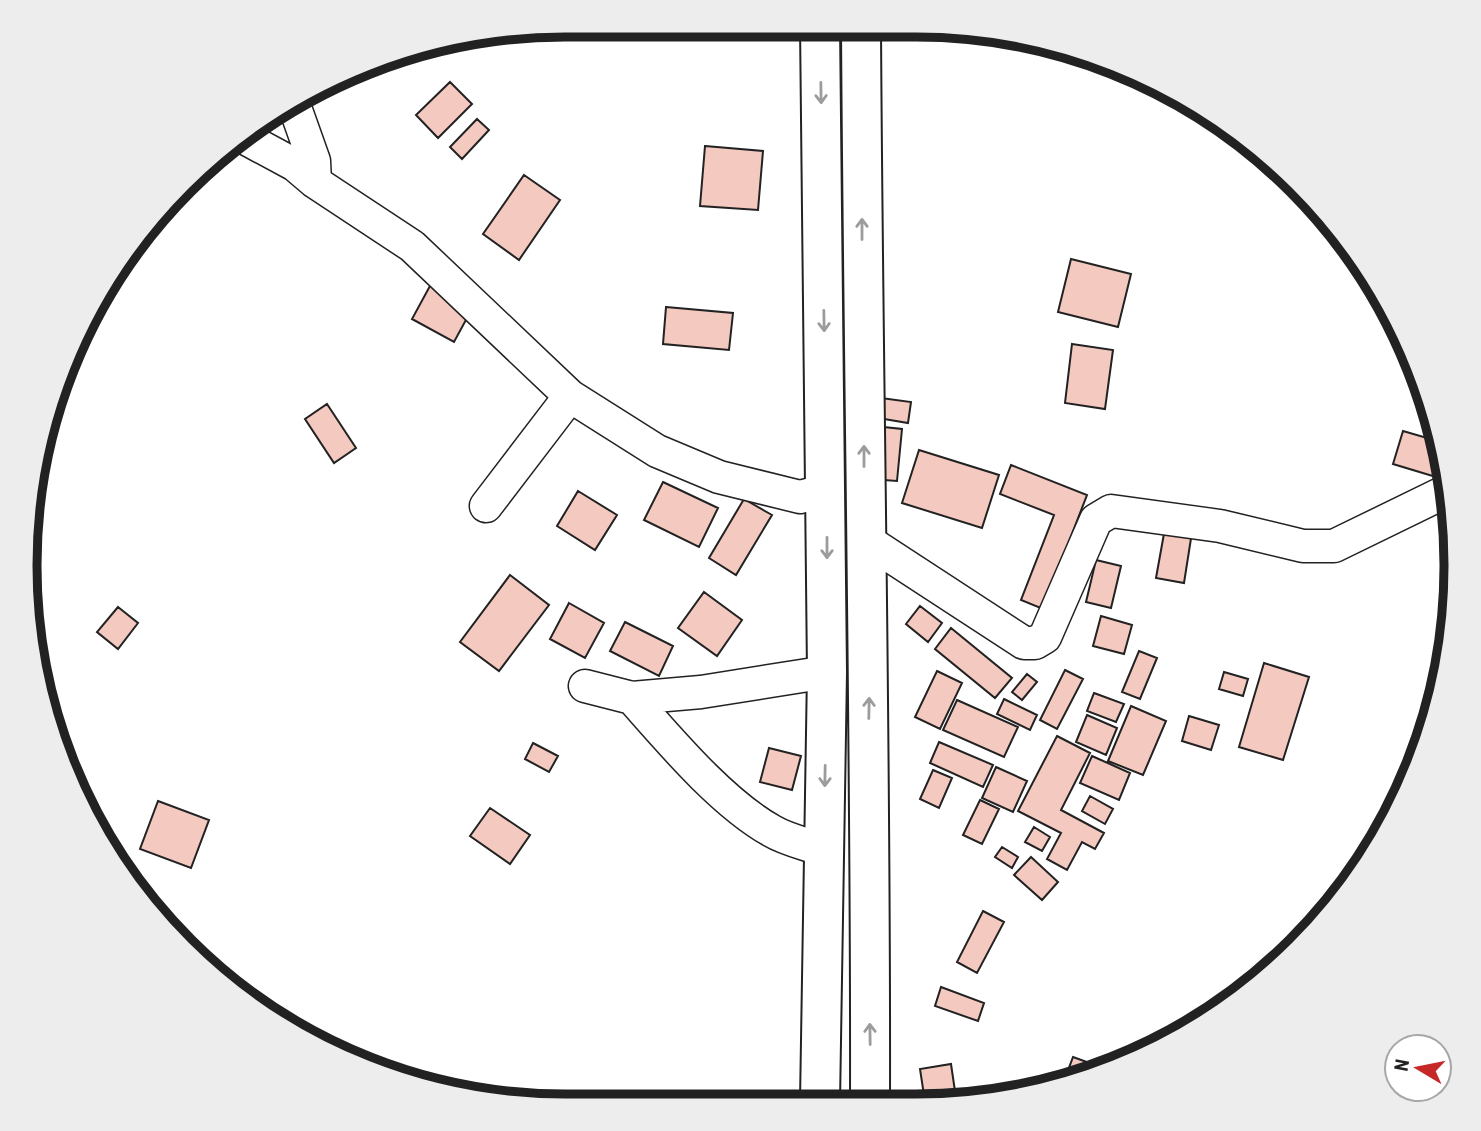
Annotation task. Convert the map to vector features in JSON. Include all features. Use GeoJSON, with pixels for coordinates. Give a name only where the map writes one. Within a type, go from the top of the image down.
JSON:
{"type":"FeatureCollection","features":[{"type":"Feature","properties":{"kind":"main road"},"geometry":{"type":"LineString","coordinates":[[820,37],[827,672],[820,1094]]}},
{"type":"Feature","properties":{"kind":"main road"},"geometry":{"type":"LineString","coordinates":[[861,37],[866,540],[870,665],[870,1094]]}},
{"type":"Feature","properties":{"kind":"street"},"geometry":{"type":"LineString","coordinates":[[296,111],[314,161],[315,182]]}},
{"type":"Feature","properties":{"kind":"street"},"geometry":{"type":"LineString","coordinates":[[251,141],[295,165],[315,182],[412,246],[570,396],[657,451],[719,477],[800,497],[827,490]]}},
{"type":"Feature","properties":{"kind":"street"},"geometry":{"type":"LineString","coordinates":[[486,506],[570,396]]}},
{"type":"Feature","properties":{"kind":"street"},"geometry":{"type":"LineString","coordinates":[[866,540],[1024,643],[1035,643],[1045,637],[1096,520],[1111,512],[1220,526],[1303,546],[1334,546],[1440,496]]}},
{"type":"Feature","properties":{"kind":"street"},"geometry":{"type":"LineString","coordinates":[[585,686],[632,698],[701,692],[827,672]]}},
{"type":"Feature","properties":{"kind":"street"},"geometry":{"type":"LineString","coordinates":[[632,698],[687,760],[742,808],[773,831],[823,850]]}},
{"type":"Feature","properties":{"kind":"building"},"geometry":{"type":"Polygon","coordinates":[[[450,82],[472,104],[438,138],[416,115],[450,82]]]}},
{"type":"Feature","properties":{"kind":"building"},"geometry":{"type":"Polygon","coordinates":[[[477,119],[489,130],[462,159],[450,147],[477,119]]]}},
{"type":"Feature","properties":{"kind":"building"},"geometry":{"type":"Polygon","coordinates":[[[705,146],[763,151],[758,210],[700,206],[705,146]]]}},
{"type":"Feature","properties":{"kind":"building"},"geometry":{"type":"Polygon","coordinates":[[[524,175],[560,200],[519,260],[483,234],[524,175]]]}},
{"type":"Feature","properties":{"kind":"building"},"geometry":{"type":"Polygon","coordinates":[[[1071,259],[1131,274],[1118,327],[1058,312],[1071,259]]]}},
{"type":"Feature","properties":{"kind":"building"},"geometry":{"type":"Polygon","coordinates":[[[431,284],[473,307],[454,342],[412,319],[431,284]]]}},
{"type":"Feature","properties":{"kind":"building"},"geometry":{"type":"Polygon","coordinates":[[[666,307],[733,313],[729,350],[663,344],[666,307]]]}},
{"type":"Feature","properties":{"kind":"building"},"geometry":{"type":"Polygon","coordinates":[[[1072,344],[1113,350],[1105,409],[1065,403],[1072,344]]]}},
{"type":"Feature","properties":{"kind":"building"},"geometry":{"type":"Polygon","coordinates":[[[881,398],[911,402],[908,423],[878,418],[881,398]]]}},
{"type":"Feature","properties":{"kind":"building"},"geometry":{"type":"Polygon","coordinates":[[[327,404],[356,448],[334,463],[305,419],[327,404]]]}},
{"type":"Feature","properties":{"kind":"building"},"geometry":{"type":"Polygon","coordinates":[[[874,426],[902,429],[897,481],[870,479],[874,426]]]}},
{"type":"Feature","properties":{"kind":"building"},"geometry":{"type":"Polygon","coordinates":[[[1403,431],[1428,438],[1436,476],[1436,477],[1393,464],[1403,431]]]}},
{"type":"Feature","properties":{"kind":"building"},"geometry":{"type":"Polygon","coordinates":[[[919,450],[999,475],[982,528],[902,503],[919,450]]]}},
{"type":"Feature","properties":{"kind":"building"},"geometry":{"type":"Polygon","coordinates":[[[1011,465],[1087,495],[1043,609],[1021,600],[1054,515],[1000,494],[1011,465]]]}},
{"type":"Feature","properties":{"kind":"building"},"geometry":{"type":"Polygon","coordinates":[[[663,482],[718,508],[699,547],[644,520],[663,482]]]}},
{"type":"Feature","properties":{"kind":"building"},"geometry":{"type":"Polygon","coordinates":[[[578,491],[617,515],[595,550],[557,526],[578,491]]]}},
{"type":"Feature","properties":{"kind":"building"},"geometry":{"type":"Polygon","coordinates":[[[744,499],[772,515],[736,575],[709,558],[744,499]]]}},
{"type":"Feature","properties":{"kind":"building"},"geometry":{"type":"Polygon","coordinates":[[[1165,528],[1192,532],[1184,583],[1156,578],[1165,528]]]}},
{"type":"Feature","properties":{"kind":"building"},"geometry":{"type":"Polygon","coordinates":[[[1096,560],[1121,566],[1111,608],[1086,602],[1096,560]]]}},
{"type":"Feature","properties":{"kind":"building"},"geometry":{"type":"Polygon","coordinates":[[[510,575],[549,605],[499,671],[460,642],[510,575]]]}},
{"type":"Feature","properties":{"kind":"building"},"geometry":{"type":"Polygon","coordinates":[[[704,592],[742,620],[717,656],[678,628],[704,592]]]}},
{"type":"Feature","properties":{"kind":"building"},"geometry":{"type":"Polygon","coordinates":[[[569,603],[604,623],[585,658],[550,639],[569,603]]]}},
{"type":"Feature","properties":{"kind":"building"},"geometry":{"type":"Polygon","coordinates":[[[920,606],[942,623],[928,642],[906,624],[920,606]]]}},
{"type":"Feature","properties":{"kind":"building"},"geometry":{"type":"Polygon","coordinates":[[[118,607],[138,623],[118,649],[97,632],[118,607]]]}},
{"type":"Feature","properties":{"kind":"building"},"geometry":{"type":"Polygon","coordinates":[[[1101,616],[1132,625],[1124,654],[1093,646],[1101,616]]]}},
{"type":"Feature","properties":{"kind":"building"},"geometry":{"type":"Polygon","coordinates":[[[625,622],[673,646],[659,676],[610,651],[625,622]]]}},
{"type":"Feature","properties":{"kind":"building"},"geometry":{"type":"Polygon","coordinates":[[[951,628],[1012,678],[995,698],[935,649],[951,628]]]}},
{"type":"Feature","properties":{"kind":"building"},"geometry":{"type":"Polygon","coordinates":[[[1139,651],[1157,658],[1140,699],[1122,692],[1139,651]]]}},
{"type":"Feature","properties":{"kind":"building"},"geometry":{"type":"Polygon","coordinates":[[[1264,663],[1309,677],[1283,760],[1239,747],[1264,663]]]}},
{"type":"Feature","properties":{"kind":"building"},"geometry":{"type":"Polygon","coordinates":[[[1065,670],[1083,679],[1057,729],[1040,720],[1065,670]]]}},
{"type":"Feature","properties":{"kind":"building"},"geometry":{"type":"Polygon","coordinates":[[[937,671],[962,683],[940,729],[915,717],[937,671]]]}},
{"type":"Feature","properties":{"kind":"building"},"geometry":{"type":"Polygon","coordinates":[[[1224,672],[1248,679],[1243,696],[1219,689],[1224,672]]]}},
{"type":"Feature","properties":{"kind":"building"},"geometry":{"type":"Polygon","coordinates":[[[1027,674],[1037,682],[1022,700],[1012,692],[1027,674]]]}},
{"type":"Feature","properties":{"kind":"building"},"geometry":{"type":"Polygon","coordinates":[[[1094,693],[1124,704],[1116,722],[1087,711],[1094,693]]]}},
{"type":"Feature","properties":{"kind":"building"},"geometry":{"type":"Polygon","coordinates":[[[1004,699],[1037,715],[1030,730],[997,714],[1004,699]]]}},
{"type":"Feature","properties":{"kind":"building"},"geometry":{"type":"Polygon","coordinates":[[[957,700],[1018,727],[1004,757],[943,730],[957,700]]]}},
{"type":"Feature","properties":{"kind":"building"},"geometry":{"type":"Polygon","coordinates":[[[1131,706],[1166,721],[1143,775],[1108,761],[1131,706]]]}},
{"type":"Feature","properties":{"kind":"building"},"geometry":{"type":"Polygon","coordinates":[[[1087,715],[1117,728],[1106,755],[1076,742],[1087,715]]]}},
{"type":"Feature","properties":{"kind":"building"},"geometry":{"type":"Polygon","coordinates":[[[1189,716],[1219,725],[1211,750],[1182,741],[1189,716]]]}},
{"type":"Feature","properties":{"kind":"building"},"geometry":{"type":"Polygon","coordinates":[[[1057,736],[1090,753],[1061,810],[1104,833],[1095,849],[1082,842],[1067,870],[1047,859],[1061,833],[1018,811],[1057,736]]]}},
{"type":"Feature","properties":{"kind":"building"},"geometry":{"type":"Polygon","coordinates":[[[939,742],[993,765],[983,787],[930,763],[939,742]]]}},
{"type":"Feature","properties":{"kind":"building"},"geometry":{"type":"Polygon","coordinates":[[[533,743],[558,756],[549,772],[525,759],[533,743]]]}},
{"type":"Feature","properties":{"kind":"building"},"geometry":{"type":"Polygon","coordinates":[[[769,748],[801,756],[792,790],[760,782],[769,748]]]}},
{"type":"Feature","properties":{"kind":"building"},"geometry":{"type":"Polygon","coordinates":[[[1092,756],[1130,773],[1119,800],[1080,783],[1092,756]]]}},
{"type":"Feature","properties":{"kind":"building"},"geometry":{"type":"Polygon","coordinates":[[[996,767],[1027,781],[1013,812],[982,798],[996,767]]]}},
{"type":"Feature","properties":{"kind":"building"},"geometry":{"type":"Polygon","coordinates":[[[933,770],[952,778],[939,808],[920,799],[933,770]]]}},
{"type":"Feature","properties":{"kind":"building"},"geometry":{"type":"Polygon","coordinates":[[[1090,796],[1113,809],[1105,824],[1082,811],[1090,796]]]}},
{"type":"Feature","properties":{"kind":"building"},"geometry":{"type":"Polygon","coordinates":[[[980,800],[999,809],[982,844],[963,835],[980,800]]]}},
{"type":"Feature","properties":{"kind":"building"},"geometry":{"type":"Polygon","coordinates":[[[158,801],[209,820],[191,868],[140,849],[158,801]]]}},
{"type":"Feature","properties":{"kind":"building"},"geometry":{"type":"Polygon","coordinates":[[[490,808],[530,835],[510,864],[470,836],[490,808]]]}},
{"type":"Feature","properties":{"kind":"building"},"geometry":{"type":"Polygon","coordinates":[[[1034,827],[1050,837],[1042,851],[1025,842],[1034,827]]]}},
{"type":"Feature","properties":{"kind":"building"},"geometry":{"type":"Polygon","coordinates":[[[1002,847],[1018,857],[1012,868],[995,857],[1002,847]]]}},
{"type":"Feature","properties":{"kind":"building"},"geometry":{"type":"Polygon","coordinates":[[[1031,857],[1058,882],[1042,900],[1014,875],[1031,857]]]}},
{"type":"Feature","properties":{"kind":"building"},"geometry":{"type":"Polygon","coordinates":[[[983,911],[1004,922],[977,973],[957,962],[983,911]]]}},
{"type":"Feature","properties":{"kind":"building"},"geometry":{"type":"Polygon","coordinates":[[[941,987],[984,1003],[978,1021],[935,1006],[941,987]]]}},
{"type":"Feature","properties":{"kind":"building"},"geometry":{"type":"Polygon","coordinates":[[[1073,1057],[1091,1064],[1085,1066],[1068,1071],[1073,1057]]]}},
{"type":"Feature","properties":{"kind":"building"},"geometry":{"type":"Polygon","coordinates":[[[951,1064],[955,1093],[924,1094],[920,1069],[951,1064]]]}}]}
